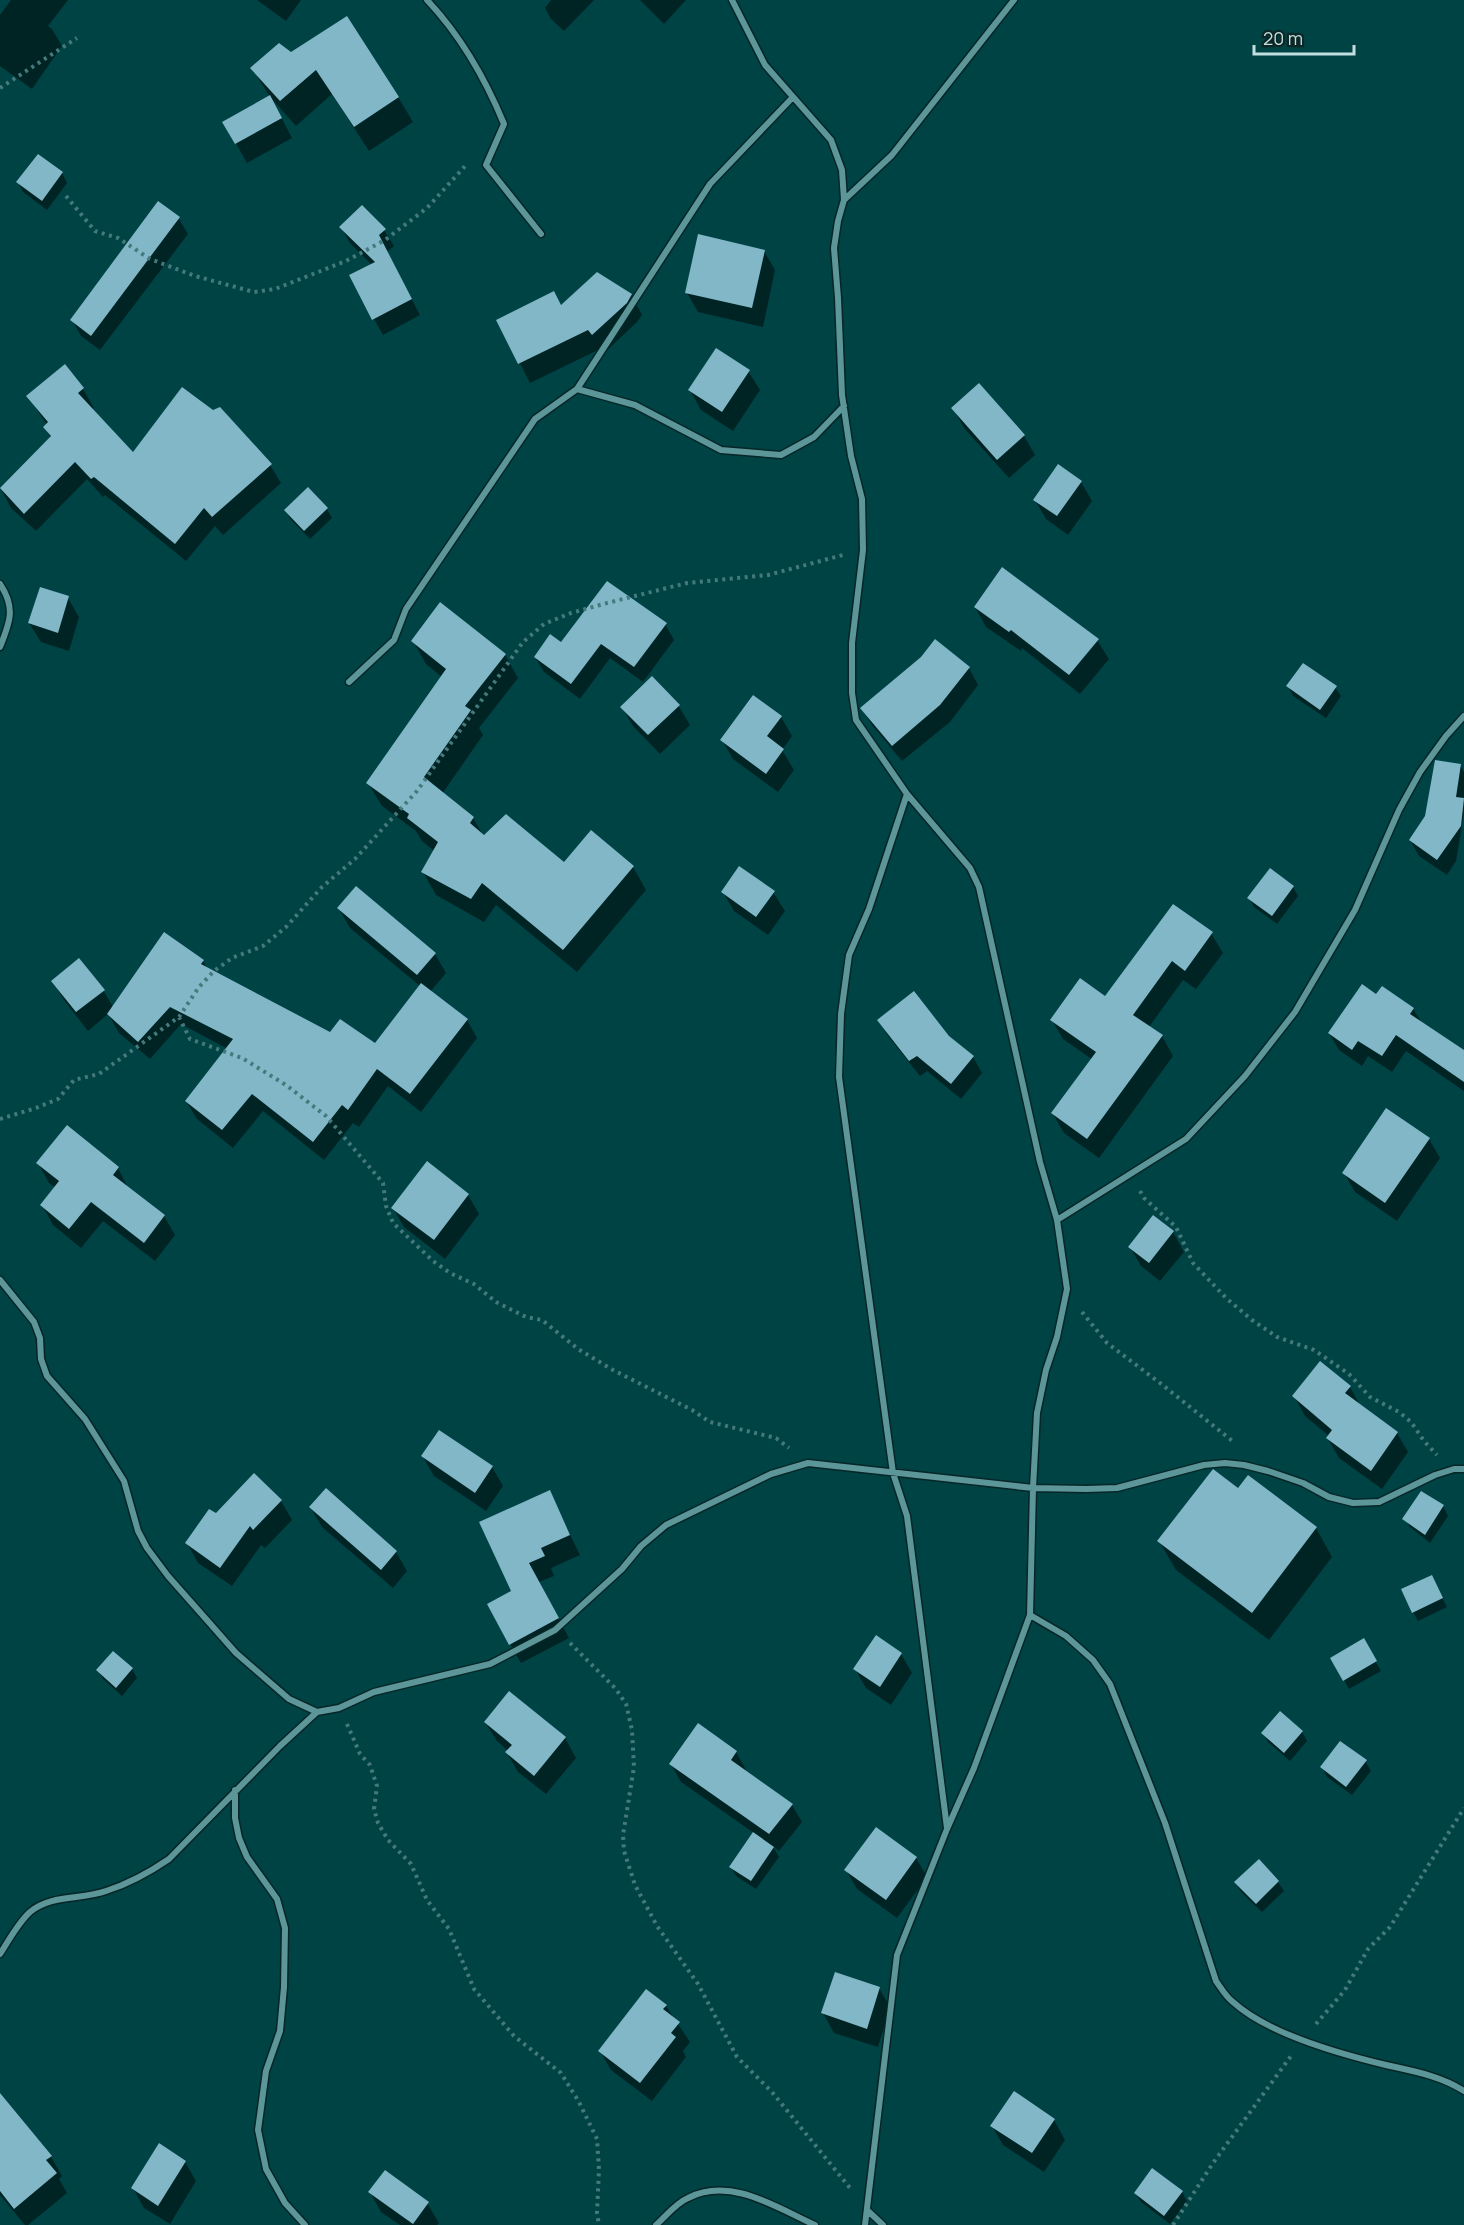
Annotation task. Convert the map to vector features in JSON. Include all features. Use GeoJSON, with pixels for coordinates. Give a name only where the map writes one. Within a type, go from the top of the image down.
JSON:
{"type":"FeatureCollection","features":[{"type":"Feature","properties":{"kind":"street"},"geometry":{"type":"LineString","coordinates":[[427,0],[464,45],[490,89],[504,124],[486,165],[541,234]]}},
{"type":"Feature","properties":{"kind":"street"},"geometry":{"type":"LineString","coordinates":[[732,0],[765,64],[831,140],[842,170],[844,200],[834,248],[844,406],[851,456],[862,499],[863,550],[852,643],[852,693],[856,720],[907,794],[970,868],[979,887],[1038,1151],[1058,1220],[1067,1289],[1058,1337],[1046,1370],[1037,1413],[1030,1615],[974,1768],[897,1955],[865,2225]]}},
{"type":"Feature","properties":{"kind":"street"},"geometry":{"type":"LineString","coordinates":[[844,200],[892,155],[1014,0]]}},
{"type":"Feature","properties":{"kind":"street"},"geometry":{"type":"LineString","coordinates":[[349,682],[394,640],[406,609],[535,419],[577,389],[710,184],[793,97]]}},
{"type":"Feature","properties":{"kind":"street"},"geometry":{"type":"LineString","coordinates":[[577,389],[635,405],[721,450],[781,455],[814,437],[844,406]]}},
{"type":"Feature","properties":{"kind":"street"},"geometry":{"type":"LineString","coordinates":[[0,584],[11,607],[8,628],[0,647]]}},
{"type":"Feature","properties":{"kind":"street"},"geometry":{"type":"LineString","coordinates":[[1058,1220],[1186,1139],[1245,1076],[1295,1012],[1355,910],[1399,810],[1420,772],[1464,716]]}},
{"type":"Feature","properties":{"kind":"street"},"geometry":{"type":"LineString","coordinates":[[907,794],[869,909],[849,955],[841,1014],[839,1077],[893,1473],[907,1516],[947,1829]]}},
{"type":"Feature","properties":{"kind":"street"},"geometry":{"type":"LineString","coordinates":[[0,1280],[34,1322],[40,1338],[46,1376],[85,1419],[124,1481],[138,1531],[147,1548],[168,1576],[236,1653],[289,1699],[317,1712]]}},
{"type":"Feature","properties":{"kind":"street"},"geometry":{"type":"LineString","coordinates":[[0,1954],[20,1923],[31,1911],[46,1903],[105,1892],[169,1860],[235,1790],[317,1712],[339,1708],[374,1692],[490,1664],[555,1630],[622,1569],[641,1546],[666,1525],[771,1474],[808,1463],[1033,1488],[1117,1488],[1204,1465],[1225,1463],[1244,1464],[1268,1471],[1303,1483],[1329,1497],[1353,1503],[1379,1502],[1435,1475],[1454,1469],[1464,1469]]}},
{"type":"Feature","properties":{"kind":"street"},"geometry":{"type":"LineString","coordinates":[[1030,1615],[1066,1636],[1093,1660],[1110,1684],[1165,1823],[1216,1981],[1232,2002],[1255,2018],[1303,2040],[1429,2075],[1452,2083],[1464,2091]]}},
{"type":"Feature","properties":{"kind":"street"},"geometry":{"type":"LineString","coordinates":[[235,1790],[235,1818],[239,1838],[247,1857],[277,1899],[285,1928],[285,1987],[280,2031],[266,2071],[258,2130],[266,2169],[285,2203],[305,2225]]}},
{"type":"Feature","properties":{"kind":"street"},"geometry":{"type":"LineString","coordinates":[[656,2225],[687,2198],[715,2190],[740,2193],[765,2201],[815,2225]]}},
{"type":"Feature","properties":{"kind":"street"},"geometry":{"type":"LineString","coordinates":[[867,2210],[883,2225]]}},
{"type":"Feature","properties":{"kind":"path"},"geometry":{"type":"LineString","coordinates":[[0,88],[77,38]]}},
{"type":"Feature","properties":{"kind":"path"},"geometry":{"type":"LineString","coordinates":[[66,196],[95,231],[118,238],[150,259],[195,276],[254,292],[275,289],[346,261],[385,240],[428,208],[474,157]]}},
{"type":"Feature","properties":{"kind":"path"},"geometry":{"type":"LineString","coordinates":[[0,1119],[58,1099],[74,1080],[99,1074],[179,1017],[199,987],[214,971],[232,958],[263,946],[286,927],[322,887],[363,850],[417,791],[523,642],[544,624],[571,613],[687,583],[768,575],[863,550]]}},
{"type":"Feature","properties":{"kind":"path"},"geometry":{"type":"LineString","coordinates":[[179,1017],[190,1039],[242,1058],[286,1085],[326,1116],[383,1183],[386,1206],[393,1223],[450,1274],[474,1284],[496,1302],[526,1317],[542,1320],[578,1349],[604,1365],[654,1389],[710,1422],[776,1438],[808,1463]]}},
{"type":"Feature","properties":{"kind":"path"},"geometry":{"type":"LineString","coordinates":[[1131,1174],[1144,1198],[1176,1227],[1193,1263],[1226,1298],[1277,1337],[1314,1350],[1349,1374],[1370,1397],[1399,1412],[1411,1422],[1432,1451],[1454,1469]]}},
{"type":"Feature","properties":{"kind":"path"},"geometry":{"type":"LineString","coordinates":[[1067,1289],[1107,1344],[1236,1444]]}},
{"type":"Feature","properties":{"kind":"path"},"geometry":{"type":"LineString","coordinates":[[555,1630],[616,1689],[626,1704],[632,1730],[634,1767],[623,1835],[624,1851],[635,1886],[657,1926],[698,1984],[737,2057],[772,2092],[867,2210]]}},
{"type":"Feature","properties":{"kind":"path"},"geometry":{"type":"LineString","coordinates":[[339,1708],[360,1754],[370,1765],[377,1786],[374,1809],[378,1823],[388,1840],[411,1864],[427,1900],[449,1929],[474,1989],[514,2036],[561,2073],[579,2102],[597,2139],[600,2169],[597,2213],[599,2225]]}},
{"type":"Feature","properties":{"kind":"path"},"geometry":{"type":"LineString","coordinates":[[1173,2225],[1231,2138],[1303,2040],[1346,1990],[1368,1949],[1390,1927],[1464,1808]]}},
{"type":"Feature","properties":{"kind":"building"},"geometry":{"type":"Polygon","coordinates":[[[347,16],[399,97],[354,127],[316,70],[280,101],[250,68],[279,43],[291,52],[347,16]]]}},
{"type":"Feature","properties":{"kind":"building"},"geometry":{"type":"Polygon","coordinates":[[[270,95],[282,118],[235,144],[222,122],[270,95]]]}},
{"type":"Feature","properties":{"kind":"building"},"geometry":{"type":"Polygon","coordinates":[[[38,154],[63,172],[42,201],[16,182],[38,154]]]}},
{"type":"Feature","properties":{"kind":"building"},"geometry":{"type":"Polygon","coordinates":[[[158,201],[180,217],[91,336],[70,320],[158,201]]]}},
{"type":"Feature","properties":{"kind":"building"},"geometry":{"type":"Polygon","coordinates":[[[362,205],[386,229],[379,235],[412,299],[372,320],[349,275],[375,262],[339,227],[362,205]]]}},
{"type":"Feature","properties":{"kind":"building"},"geometry":{"type":"Polygon","coordinates":[[[698,234],[765,250],[752,308],[685,293],[698,234]]]}},
{"type":"Feature","properties":{"kind":"building"},"geometry":{"type":"Polygon","coordinates":[[[597,272],[632,294],[627,303],[592,335],[588,330],[518,364],[496,320],[554,291],[561,305],[597,272]]]}},
{"type":"Feature","properties":{"kind":"building"},"geometry":{"type":"Polygon","coordinates":[[[716,348],[750,370],[722,412],[688,390],[716,348]]]}},
{"type":"Feature","properties":{"kind":"building"},"geometry":{"type":"Polygon","coordinates":[[[65,364],[84,388],[78,393],[133,452],[182,387],[213,410],[220,407],[272,464],[212,517],[204,508],[175,544],[94,477],[91,479],[75,462],[24,514],[0,488],[51,436],[43,427],[48,422],[26,396],[65,364]]]}},
{"type":"Feature","properties":{"kind":"building"},"geometry":{"type":"Polygon","coordinates":[[[979,383],[1025,435],[997,460],[951,408],[979,383]]]}},
{"type":"Feature","properties":{"kind":"building"},"geometry":{"type":"Polygon","coordinates":[[[1058,464],[1082,481],[1057,516],[1033,500],[1058,464]]]}},
{"type":"Feature","properties":{"kind":"building"},"geometry":{"type":"Polygon","coordinates":[[[308,487],[328,508],[304,531],[284,510],[308,487]]]}},
{"type":"Feature","properties":{"kind":"building"},"geometry":{"type":"Polygon","coordinates":[[[1002,567],[1099,639],[1069,675],[1011,630],[1009,632],[974,607],[1002,567]]]}},
{"type":"Feature","properties":{"kind":"building"},"geometry":{"type":"Polygon","coordinates":[[[607,581],[667,623],[634,667],[601,644],[571,684],[534,657],[550,634],[561,642],[607,581]]]}},
{"type":"Feature","properties":{"kind":"building"},"geometry":{"type":"Polygon","coordinates":[[[40,587],[69,596],[58,633],[28,623],[40,587]]]}},
{"type":"Feature","properties":{"kind":"building"},"geometry":{"type":"Polygon","coordinates":[[[440,602],[506,654],[465,706],[471,710],[424,777],[474,817],[470,823],[484,835],[506,814],[564,862],[591,830],[634,866],[563,950],[482,883],[471,899],[421,872],[438,842],[407,818],[409,814],[366,783],[446,669],[411,641],[440,602]]]}},
{"type":"Feature","properties":{"kind":"building"},"geometry":{"type":"Polygon","coordinates":[[[935,639],[970,667],[940,705],[892,746],[860,708],[921,657],[935,639]]]}},
{"type":"Feature","properties":{"kind":"building"},"geometry":{"type":"Polygon","coordinates":[[[1303,663],[1337,686],[1320,710],[1286,686],[1303,663]]]}},
{"type":"Feature","properties":{"kind":"building"},"geometry":{"type":"Polygon","coordinates":[[[652,676],[680,705],[648,735],[620,707],[652,676]]]}},
{"type":"Feature","properties":{"kind":"building"},"geometry":{"type":"Polygon","coordinates":[[[753,695],[782,716],[767,736],[784,749],[766,774],[720,740],[753,695]]]}},
{"type":"Feature","properties":{"kind":"building"},"geometry":{"type":"Polygon","coordinates":[[[1435,760],[1461,764],[1456,797],[1464,798],[1461,826],[1437,860],[1409,840],[1425,816],[1435,760]]]}},
{"type":"Feature","properties":{"kind":"building"},"geometry":{"type":"Polygon","coordinates":[[[739,866],[775,891],[756,917],[721,892],[739,866]]]}},
{"type":"Feature","properties":{"kind":"building"},"geometry":{"type":"Polygon","coordinates":[[[1270,868],[1294,886],[1272,916],[1247,898],[1270,868]]]}},
{"type":"Feature","properties":{"kind":"building"},"geometry":{"type":"Polygon","coordinates":[[[356,886],[436,953],[417,975],[337,908],[356,886]]]}},
{"type":"Feature","properties":{"kind":"building"},"geometry":{"type":"Polygon","coordinates":[[[1173,904],[1213,932],[1185,971],[1172,961],[1133,1015],[1163,1035],[1087,1139],[1051,1113],[1096,1052],[1050,1020],[1080,978],[1105,996],[1173,904]]]}},
{"type":"Feature","properties":{"kind":"building"},"geometry":{"type":"Polygon","coordinates":[[[164,932],[204,960],[201,964],[330,1032],[340,1019],[375,1043],[421,983],[468,1019],[410,1094],[377,1069],[348,1110],[342,1105],[313,1142],[252,1094],[222,1130],[185,1101],[233,1039],[170,1007],[138,1042],[107,1014],[164,932]]]}},
{"type":"Feature","properties":{"kind":"building"},"geometry":{"type":"Polygon","coordinates":[[[79,958],[105,990],[76,1012],[51,981],[79,958]]]}},
{"type":"Feature","properties":{"kind":"building"},"geometry":{"type":"Polygon","coordinates":[[[1362,984],[1376,994],[1382,986],[1414,1008],[1410,1014],[1464,1050],[1464,1082],[1396,1035],[1382,1056],[1358,1041],[1352,1050],[1328,1033],[1362,984]]]}},
{"type":"Feature","properties":{"kind":"building"},"geometry":{"type":"Polygon","coordinates":[[[914,991],[949,1036],[974,1056],[951,1084],[917,1056],[909,1061],[877,1020],[914,991]]]}},
{"type":"Feature","properties":{"kind":"building"},"geometry":{"type":"Polygon","coordinates":[[[1386,1108],[1430,1138],[1385,1203],[1342,1173],[1386,1108]]]}},
{"type":"Feature","properties":{"kind":"building"},"geometry":{"type":"Polygon","coordinates":[[[67,1125],[119,1167],[113,1175],[165,1215],[144,1243],[91,1202],[69,1229],[40,1205],[59,1181],[36,1163],[67,1125]]]}},
{"type":"Feature","properties":{"kind":"building"},"geometry":{"type":"Polygon","coordinates":[[[427,1161],[469,1194],[434,1240],[391,1208],[427,1161]]]}},
{"type":"Feature","properties":{"kind":"building"},"geometry":{"type":"Polygon","coordinates":[[[1153,1215],[1174,1231],[1149,1263],[1128,1247],[1153,1215]]]}},
{"type":"Feature","properties":{"kind":"building"},"geometry":{"type":"Polygon","coordinates":[[[1320,1361],[1351,1386],[1345,1393],[1398,1432],[1371,1471],[1326,1438],[1332,1430],[1292,1396],[1320,1361]]]}},
{"type":"Feature","properties":{"kind":"building"},"geometry":{"type":"Polygon","coordinates":[[[439,1430],[493,1466],[475,1493],[421,1456],[439,1430]]]}},
{"type":"Feature","properties":{"kind":"building"},"geometry":{"type":"Polygon","coordinates":[[[1213,1469],[1238,1488],[1248,1475],[1317,1527],[1252,1613],[1157,1541],[1213,1469]]]}},
{"type":"Feature","properties":{"kind":"building"},"geometry":{"type":"Polygon","coordinates":[[[254,1473],[282,1500],[253,1530],[250,1526],[220,1568],[185,1543],[209,1509],[216,1513],[254,1473]]]}},
{"type":"Feature","properties":{"kind":"building"},"geometry":{"type":"Polygon","coordinates":[[[326,1488],[397,1551],[381,1570],[309,1507],[326,1488]]]}},
{"type":"Feature","properties":{"kind":"building"},"geometry":{"type":"Polygon","coordinates":[[[550,1490],[570,1535],[541,1548],[545,1556],[529,1563],[559,1618],[509,1645],[487,1604],[511,1591],[479,1522],[550,1490]]]}},
{"type":"Feature","properties":{"kind":"building"},"geometry":{"type":"Polygon","coordinates":[[[1421,1491],[1444,1505],[1425,1535],[1402,1519],[1421,1491]]]}},
{"type":"Feature","properties":{"kind":"building"},"geometry":{"type":"Polygon","coordinates":[[[1432,1575],[1443,1598],[1412,1613],[1401,1589],[1432,1575]]]}},
{"type":"Feature","properties":{"kind":"building"},"geometry":{"type":"Polygon","coordinates":[[[876,1635],[902,1653],[880,1687],[853,1669],[876,1635]]]}},
{"type":"Feature","properties":{"kind":"building"},"geometry":{"type":"Polygon","coordinates":[[[1364,1638],[1377,1661],[1343,1681],[1330,1658],[1364,1638]]]}},
{"type":"Feature","properties":{"kind":"building"},"geometry":{"type":"Polygon","coordinates":[[[113,1651],[133,1668],[116,1688],[96,1670],[113,1651]]]}},
{"type":"Feature","properties":{"kind":"building"},"geometry":{"type":"Polygon","coordinates":[[[509,1691],[566,1737],[534,1776],[505,1752],[512,1745],[484,1722],[509,1691]]]}},
{"type":"Feature","properties":{"kind":"building"},"geometry":{"type":"Polygon","coordinates":[[[1280,1711],[1303,1731],[1284,1753],[1261,1733],[1280,1711]]]}},
{"type":"Feature","properties":{"kind":"building"},"geometry":{"type":"Polygon","coordinates":[[[698,1723],[737,1751],[731,1760],[793,1804],[769,1834],[669,1764],[698,1723]]]}},
{"type":"Feature","properties":{"kind":"building"},"geometry":{"type":"Polygon","coordinates":[[[1340,1741],[1367,1760],[1346,1787],[1320,1767],[1340,1741]]]}},
{"type":"Feature","properties":{"kind":"building"},"geometry":{"type":"Polygon","coordinates":[[[876,1827],[917,1857],[886,1900],[844,1870],[876,1827]]]}},
{"type":"Feature","properties":{"kind":"building"},"geometry":{"type":"Polygon","coordinates":[[[753,1832],[774,1847],[751,1881],[729,1867],[753,1832]]]}},
{"type":"Feature","properties":{"kind":"building"},"geometry":{"type":"Polygon","coordinates":[[[1259,1859],[1279,1881],[1256,1904],[1234,1882],[1259,1859]]]}},
{"type":"Feature","properties":{"kind":"building"},"geometry":{"type":"Polygon","coordinates":[[[835,1972],[880,1987],[867,2029],[821,2013],[835,1972]]]}},
{"type":"Feature","properties":{"kind":"building"},"geometry":{"type":"Polygon","coordinates":[[[646,1989],[667,2005],[663,2009],[680,2022],[671,2033],[676,2037],[640,2083],[598,2051],[646,1989]]]}},
{"type":"Feature","properties":{"kind":"building"},"geometry":{"type":"Polygon","coordinates":[[[1014,2091],[1055,2119],[1032,2153],[990,2126],[1014,2091]]]}},
{"type":"Feature","properties":{"kind":"building"},"geometry":{"type":"Polygon","coordinates":[[[0,2093],[52,2156],[46,2160],[57,2173],[14,2209],[0,2191],[0,2093]]]}},
{"type":"Feature","properties":{"kind":"building"},"geometry":{"type":"Polygon","coordinates":[[[159,2143],[186,2161],[158,2206],[131,2188],[159,2143]]]}},
{"type":"Feature","properties":{"kind":"building"},"geometry":{"type":"Polygon","coordinates":[[[1152,2168],[1183,2191],[1164,2216],[1134,2193],[1152,2168]]]}},
{"type":"Feature","properties":{"kind":"building"},"geometry":{"type":"Polygon","coordinates":[[[385,2170],[429,2202],[413,2224],[368,2192],[385,2170]]]}}]}
